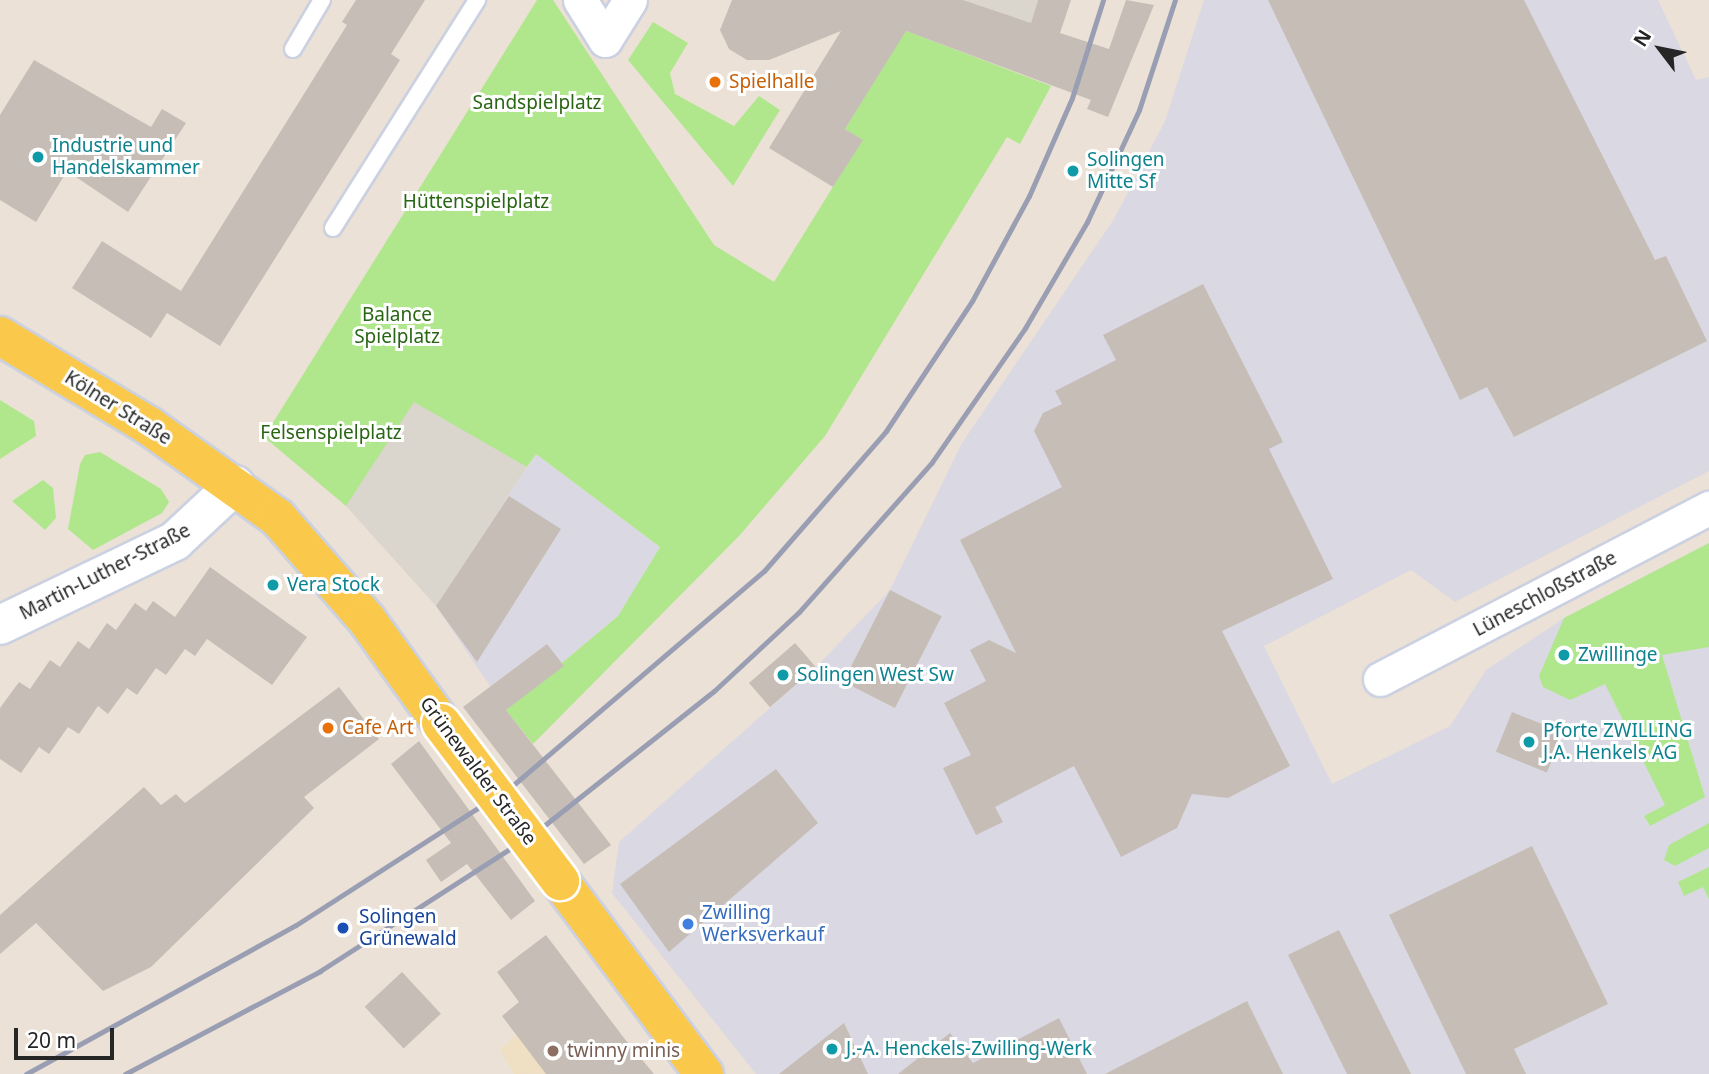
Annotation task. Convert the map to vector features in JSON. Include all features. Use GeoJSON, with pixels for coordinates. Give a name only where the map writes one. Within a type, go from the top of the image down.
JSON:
{"type":"FeatureCollection","features":[{"type":"Feature","properties":{"kind":"main road","name":"Kölner Straße"},"geometry":{"type":"LineString","coordinates":[[0,336],[234,485]]}},
{"type":"Feature","properties":{"kind":"main road","name":"Grünewalder Straße"},"geometry":{"type":"LineString","coordinates":[[234,485],[295,535],[441,723],[704,1074]]}},
{"type":"Feature","properties":{"kind":"street"},"geometry":{"type":"LineString","coordinates":[[580,0],[605,40],[630,0]]}},
{"type":"Feature","properties":{"kind":"street","name":"Martin-Luther-Straße"},"geometry":{"type":"LineString","coordinates":[[0,625],[175,541],[234,485]]}},
{"type":"Feature","properties":{"kind":"street","name":"Lüneschloßstraße"},"geometry":{"type":"LineString","coordinates":[[1380,679],[1709,508]]}},
{"type":"Feature","properties":{"kind":"lane"},"geometry":{"type":"LineString","coordinates":[[293,48],[322,0]]}},
{"type":"Feature","properties":{"kind":"lane"},"geometry":{"type":"LineString","coordinates":[[332,228],[477,0]]}},
{"type":"Feature","properties":{"kind":"shaded area"},"geometry":{"type":"Polygon","coordinates":[[[963,0],[1038,0],[1031,23],[963,0]]]}},
{"type":"Feature","properties":{"kind":"shaded area"},"geometry":{"type":"Polygon","coordinates":[[[1204,0],[1658,0],[1696,80],[1709,77],[1709,471],[1455,602],[1411,570],[1264,646],[1332,784],[1450,726],[1486,670],[1564,618],[1709,543],[1709,1074],[756,1074],[612,893],[619,842],[816,667],[890,590],[962,443],[1114,219],[1165,121],[1204,0]]]}},
{"type":"Feature","properties":{"kind":"shaded area"},"geometry":{"type":"Polygon","coordinates":[[[414,402],[527,467],[436,606],[346,506],[414,402]]]}},
{"type":"Feature","properties":{"kind":"shaded area"},"geometry":{"type":"Polygon","coordinates":[[[536,454],[660,547],[618,616],[506,710],[436,606],[536,454]]]}},
{"type":"Feature","properties":{"kind":"shaded area","name":"twinny minis"},"geometry":{"type":"Polygon","coordinates":[[[517,1035],[530,1053],[586,1067],[624,1038],[654,1073],[514,1074],[500,1049],[517,1035]]]}},
{"type":"Feature","properties":{"kind":"green space"},"geometry":{"type":"Polygon","coordinates":[[[537,0],[553,0],[714,245],[774,282],[862,140],[845,129],[888,59],[838,5],[1051,86],[1020,144],[1007,137],[825,436],[739,536],[533,744],[506,710],[618,616],[660,547],[536,454],[527,467],[346,506],[264,437],[537,0]]]}},
{"type":"Feature","properties":{"kind":"green space"},"geometry":{"type":"Polygon","coordinates":[[[653,22],[688,43],[670,73],[675,94],[734,126],[759,96],[780,110],[733,186],[628,60],[653,22]]]}},
{"type":"Feature","properties":{"kind":"green space"},"geometry":{"type":"Polygon","coordinates":[[[0,400],[34,421],[36,436],[0,459],[0,400]]]}},
{"type":"Feature","properties":{"kind":"green space"},"geometry":{"type":"Polygon","coordinates":[[[100,452],[161,489],[169,502],[162,513],[93,550],[68,529],[80,464],[85,455],[100,452]]]}},
{"type":"Feature","properties":{"kind":"green space"},"geometry":{"type":"Polygon","coordinates":[[[43,480],[53,488],[56,518],[45,530],[12,501],[43,480]]]}},
{"type":"Feature","properties":{"kind":"green space"},"geometry":{"type":"Polygon","coordinates":[[[1709,543],[1709,647],[1662,655],[1705,797],[1650,826],[1644,816],[1665,805],[1605,684],[1570,700],[1543,687],[1539,676],[1564,618],[1709,543]]]}},
{"type":"Feature","properties":{"kind":"green space"},"geometry":{"type":"Polygon","coordinates":[[[1709,823],[1709,848],[1675,866],[1664,860],[1669,845],[1709,823]]]}},
{"type":"Feature","properties":{"kind":"green space"},"geometry":{"type":"Polygon","coordinates":[[[1709,867],[1709,899],[1703,887],[1684,896],[1678,882],[1709,867]]]}},
{"type":"Feature","properties":{"kind":"building"},"geometry":{"type":"Polygon","coordinates":[[[356,0],[425,0],[391,54],[400,60],[220,346],[167,313],[151,338],[72,288],[102,241],[181,291],[347,25],[342,22],[356,0]]]}},
{"type":"Feature","properties":{"kind":"building"},"geometry":{"type":"Polygon","coordinates":[[[732,0],[963,0],[1031,23],[1038,0],[1071,0],[1060,33],[1109,49],[1126,0],[1154,5],[1108,117],[1087,109],[1091,100],[906,31],[845,129],[863,140],[833,187],[769,148],[841,31],[769,60],[747,60],[729,49],[720,30],[732,0]]]}},
{"type":"Feature","properties":{"kind":"building"},"geometry":{"type":"Polygon","coordinates":[[[1268,0],[1524,0],[1655,260],[1666,256],[1707,341],[1514,437],[1487,387],[1460,400],[1268,0]]]}},
{"type":"Feature","properties":{"kind":"building"},"geometry":{"type":"Polygon","coordinates":[[[34,60],[151,127],[162,109],[186,123],[128,212],[67,171],[36,222],[0,200],[0,115],[34,60]]]}},
{"type":"Feature","properties":{"kind":"building"},"geometry":{"type":"Polygon","coordinates":[[[1203,284],[1283,442],[1269,449],[1333,579],[1222,631],[1290,766],[1228,798],[1192,794],[1177,828],[1121,857],[1074,766],[995,807],[1003,822],[976,835],[943,768],[971,755],[944,703],[986,681],[970,650],[989,640],[1016,653],[960,540],[1062,487],[1034,431],[1043,413],[1062,404],[1055,391],[1116,360],[1103,335],[1203,284]]]}},
{"type":"Feature","properties":{"kind":"building"},"geometry":{"type":"Polygon","coordinates":[[[509,496],[561,529],[477,662],[436,606],[509,496]]]}},
{"type":"Feature","properties":{"kind":"building"},"geometry":{"type":"Polygon","coordinates":[[[210,567],[307,637],[272,685],[207,639],[195,656],[185,649],[166,675],[156,668],[137,695],[127,688],[108,714],[98,706],[79,734],[68,727],[49,754],[39,747],[21,773],[0,759],[0,708],[19,682],[30,689],[50,660],[60,667],[78,641],[89,649],[107,623],[116,630],[135,603],[146,611],[153,601],[175,617],[210,567]]]}},
{"type":"Feature","properties":{"kind":"building"},"geometry":{"type":"Polygon","coordinates":[[[890,590],[942,616],[895,708],[843,682],[890,590]]]}},
{"type":"Feature","properties":{"kind":"building","name":"Solingen West Sw"},"geometry":{"type":"Polygon","coordinates":[[[795,643],[816,667],[770,707],[749,683],[795,643]]]}},
{"type":"Feature","properties":{"kind":"building"},"geometry":{"type":"Polygon","coordinates":[[[547,644],[564,666],[506,710],[611,845],[584,864],[463,707],[547,644]]]}},
{"type":"Feature","properties":{"kind":"building"},"geometry":{"type":"Polygon","coordinates":[[[339,687],[379,739],[304,797],[314,808],[151,967],[103,991],[36,923],[0,954],[0,915],[144,787],[161,805],[176,794],[185,803],[339,687]]]}},
{"type":"Feature","properties":{"kind":"building","name":"Pforte ZWILLING J.A. Henkels AG"},"geometry":{"type":"Polygon","coordinates":[[[1512,712],[1563,733],[1547,772],[1496,752],[1512,712]]]}},
{"type":"Feature","properties":{"kind":"building"},"geometry":{"type":"Polygon","coordinates":[[[419,741],[535,901],[511,920],[467,864],[441,882],[426,860],[451,843],[391,764],[419,741]]]}},
{"type":"Feature","properties":{"kind":"building"},"geometry":{"type":"Polygon","coordinates":[[[776,769],[818,823],[669,952],[620,884],[776,769]]]}},
{"type":"Feature","properties":{"kind":"building"},"geometry":{"type":"Polygon","coordinates":[[[1532,846],[1608,1004],[1514,1049],[1526,1074],[1466,1074],[1389,915],[1532,846]]]}},
{"type":"Feature","properties":{"kind":"building"},"geometry":{"type":"Polygon","coordinates":[[[1339,930],[1411,1074],[1347,1074],[1288,955],[1339,930]]]}},
{"type":"Feature","properties":{"kind":"building"},"geometry":{"type":"Polygon","coordinates":[[[546,935],[654,1074],[546,1074],[502,1016],[519,1002],[497,972],[546,935]]]}},
{"type":"Feature","properties":{"kind":"building"},"geometry":{"type":"Polygon","coordinates":[[[402,972],[441,1014],[404,1048],[365,1007],[402,972]]]}},
{"type":"Feature","properties":{"kind":"building"},"geometry":{"type":"Polygon","coordinates":[[[1247,1001],[1283,1074],[1105,1074],[1247,1001]]]}},
{"type":"Feature","properties":{"kind":"building"},"geometry":{"type":"Polygon","coordinates":[[[1059,1018],[1087,1074],[898,1074],[950,1033],[973,1063],[1059,1018]]]}},
{"type":"Feature","properties":{"kind":"building","name":"J.-A. Henckels-Zwilling-Werk"},"geometry":{"type":"Polygon","coordinates":[[[844,1023],[868,1074],[779,1074],[844,1023]]]}},
{"type":"Feature","properties":{"kind":"railway"},"geometry":{"type":"LineString","coordinates":[[26,1074],[296,925],[512,786],[764,571],[886,431],[972,301],[1029,196],[1072,98],[1103,0]]}},
{"type":"Feature","properties":{"kind":"railway"},"geometry":{"type":"LineString","coordinates":[[125,1074],[320,971],[536,832],[714,691],[799,612],[932,462],[1025,328],[1087,222],[1139,110],[1175,0]]}},
{"type":"Feature","properties":{"kind":"place","name":"Spielhalle"},"geometry":{"type":"Point","coordinates":[715,82]}},
{"type":"Feature","properties":{"kind":"place","name":"Industrie und Handelskammer"},"geometry":{"type":"Point","coordinates":[38,157]}},
{"type":"Feature","properties":{"kind":"place","name":"Solingen Mitte Sf"},"geometry":{"type":"Point","coordinates":[1073,171]}},
{"type":"Feature","properties":{"kind":"place","name":"Vera Stock"},"geometry":{"type":"Point","coordinates":[273,585]}},
{"type":"Feature","properties":{"kind":"place","name":"Zwillinge"},"geometry":{"type":"Point","coordinates":[1564,655]}},
{"type":"Feature","properties":{"kind":"place","name":"Solingen West Sw"},"geometry":{"type":"Point","coordinates":[783,675]}},
{"type":"Feature","properties":{"kind":"place","name":"Cafe Art"},"geometry":{"type":"Point","coordinates":[328,728]}},
{"type":"Feature","properties":{"kind":"place","name":"Pforte ZWILLING J.A. Henkels AG"},"geometry":{"type":"Point","coordinates":[1529,742]}},
{"type":"Feature","properties":{"kind":"place","name":"Zwilling Werksverkauf"},"geometry":{"type":"Point","coordinates":[688,924]}},
{"type":"Feature","properties":{"kind":"place","name":"Solingen Grünewald"},"geometry":{"type":"Point","coordinates":[343,928]}},
{"type":"Feature","properties":{"kind":"place","name":"J.-A. Henckels-Zwilling-Werk"},"geometry":{"type":"Point","coordinates":[832,1049]}},
{"type":"Feature","properties":{"kind":"place","name":"twinny minis"},"geometry":{"type":"Point","coordinates":[553,1051]}},
{"type":"Feature","properties":{"kind":"park label","name":"Sandspielplatz"},"geometry":{"type":"Point","coordinates":[537,103]}},
{"type":"Feature","properties":{"kind":"park label","name":"Hüttenspielplatz"},"geometry":{"type":"Point","coordinates":[476,202]}},
{"type":"Feature","properties":{"kind":"park label","name":"Balance Spielplatz"},"geometry":{"type":"Point","coordinates":[397,326]}},
{"type":"Feature","properties":{"kind":"park label","name":"Felsenspielplatz"},"geometry":{"type":"Point","coordinates":[331,433]}}]}
